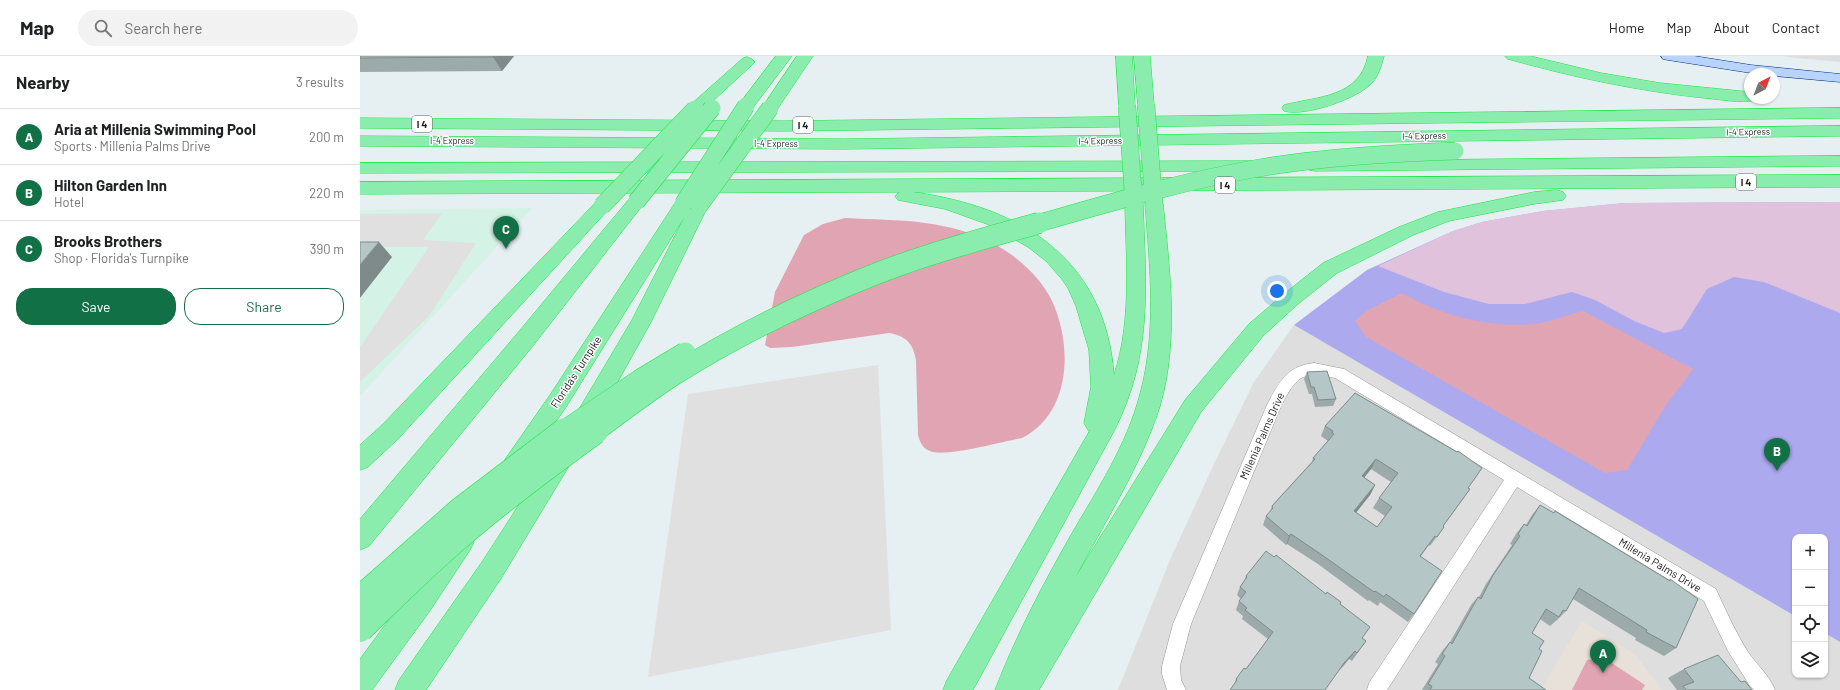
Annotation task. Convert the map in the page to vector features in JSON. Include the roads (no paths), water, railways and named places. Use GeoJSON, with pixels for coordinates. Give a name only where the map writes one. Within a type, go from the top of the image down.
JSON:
{"type":"FeatureCollection","features":[{"type":"Feature","properties":{"kind":"highway","name":"Florida's Turnpike"},"geometry":{"type":"LineString","coordinates":[[360,683],[419,603],[691,205],[746,106],[784,56]]}},
{"type":"Feature","properties":{"kind":"highway"},"geometry":{"type":"LineString","coordinates":[[409,690],[491,571],[598,397],[641,322],[691,205],[770,108],[805,56]]}},
{"type":"Feature","properties":{"kind":"highway"},"geometry":{"type":"LineString","coordinates":[[1010,690],[1021,657],[1119,471],[1145,418],[1152,392],[1161,343],[1162,295],[1127,106],[1124,56]]}},
{"type":"Feature","properties":{"kind":"highway"},"geometry":{"type":"LineString","coordinates":[[957,690],[1106,424],[1121,388],[1133,341],[1144,204],[1146,106],[1142,56]]}},
{"type":"Feature","properties":{"kind":"highway"},"geometry":{"type":"LineString","coordinates":[[1212,121],[1247,113],[1319,104],[1346,94],[1368,80],[1376,65],[1376,56]]}},
{"type":"Feature","properties":{"kind":"highway"},"geometry":{"type":"LineString","coordinates":[[1513,56],[1544,65],[1615,81],[1700,94],[1744,97]]}},
{"type":"Feature","properties":{"kind":"highway"},"geometry":{"type":"LineString","coordinates":[[360,538],[636,202],[750,59]]}},
{"type":"Feature","properties":{"kind":"highway"},"geometry":{"type":"LineString","coordinates":[[360,460],[390,432],[695,109],[750,59]]}},
{"type":"Feature","properties":{"kind":"highway"},"geometry":{"type":"LineString","coordinates":[[1780,99],[1840,102]]}},
{"type":"Feature","properties":{"kind":"highway","name":"I 4"},"geometry":{"type":"LineString","coordinates":[[360,123],[782,126],[1840,113]]}},
{"type":"Feature","properties":{"kind":"highway","name":"I-4 Express"},"geometry":{"type":"LineString","coordinates":[[360,141],[852,144],[1840,131]]}},
{"type":"Feature","properties":{"kind":"highway"},"geometry":{"type":"LineString","coordinates":[[360,629],[424,567],[491,509],[618,414],[675,375],[787,312],[911,260],[975,240],[1196,181],[1283,164],[1328,158],[1453,146],[1840,141]]}},
{"type":"Feature","properties":{"kind":"highway"},"geometry":{"type":"LineString","coordinates":[[360,599],[411,551],[477,497],[604,403],[664,364],[780,302],[906,250],[964,232],[1100,194],[1189,172],[1321,149],[1367,145],[1840,150]]}},
{"type":"Feature","properties":{"kind":"highway"},"geometry":{"type":"LineString","coordinates":[[360,161],[445,162],[467,168]]}},
{"type":"Feature","properties":{"kind":"highway"},"geometry":{"type":"LineString","coordinates":[[360,168],[1221,167],[1840,161]]}},
{"type":"Feature","properties":{"kind":"highway","name":"I 4"},"geometry":{"type":"LineString","coordinates":[[360,188],[1840,181]]}},
{"type":"Feature","properties":{"kind":"highway"},"geometry":{"type":"LineString","coordinates":[[1024,690],[1193,406],[1256,330],[1291,298],[1330,268],[1373,246],[1445,216],[1534,198],[1618,190],[1653,183]]}},
{"type":"Feature","properties":{"kind":"highway"},"geometry":{"type":"LineString","coordinates":[[798,187],[917,198],[972,211],[1010,227],[1042,248],[1069,273],[1085,302],[1098,338],[1102,358],[1102,400],[1097,419],[1073,484]]}},
{"type":"Feature","properties":{"kind":"street"},"geometry":{"type":"LineString","coordinates":[[1668,56],[1751,69],[1840,78]]}},
{"type":"Feature","properties":{"kind":"street"},"geometry":{"type":"LineString","coordinates":[[1732,56],[1840,68]]}},
{"type":"Feature","properties":{"kind":"street","name":"Millenia Palms Drive"},"geometry":{"type":"LineString","coordinates":[[1177,690],[1173,684],[1171,659],[1182,624],[1274,405],[1286,382],[1295,373],[1306,369],[1320,368],[1339,373],[1710,594],[1732,643],[1744,663],[1766,690]]}},
{"type":"Feature","properties":{"kind":"street"},"geometry":{"type":"LineString","coordinates":[[1376,690],[1514,477]]}},
{"type":"Feature","properties":{"kind":"place","name":"Brooks Brothers"},"geometry":{"type":"Point","coordinates":[506,249]}},
{"type":"Feature","properties":{"kind":"place","name":"Hilton Garden Inn"},"geometry":{"type":"Point","coordinates":[1777,471]}},
{"type":"Feature","properties":{"kind":"place","name":"Aria at Millenia Swimming Pool"},"geometry":{"type":"Point","coordinates":[1603,673]}}]}
